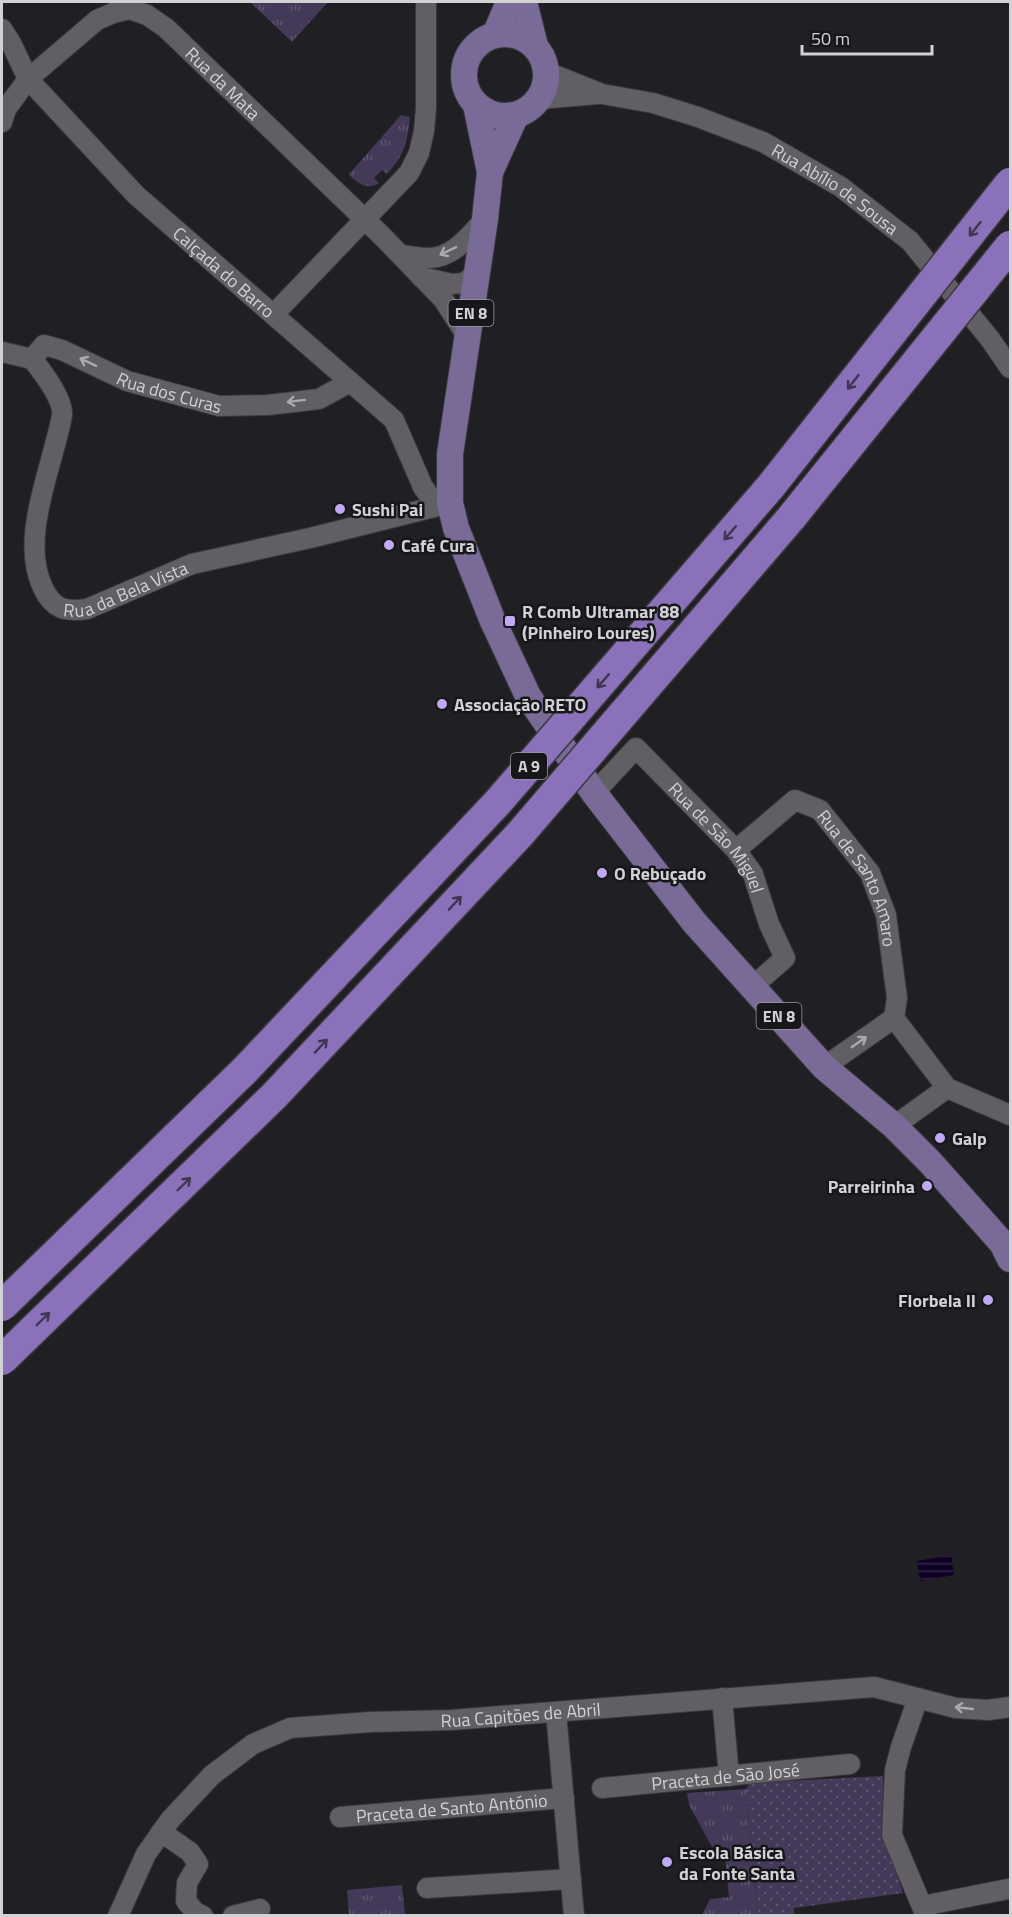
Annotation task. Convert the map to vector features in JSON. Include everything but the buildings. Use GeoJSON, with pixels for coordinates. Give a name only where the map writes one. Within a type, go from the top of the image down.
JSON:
{"type":"FeatureCollection","features":[{"type":"Feature","properties":{"kind":"highway","name":"A 9"},"geometry":{"type":"LineString","coordinates":[[2,1306],[246,1069],[498,802],[771,486],[1011,183]]}},
{"type":"Feature","properties":{"kind":"highway","name":"A 9"},"geometry":{"type":"LineString","coordinates":[[2,1360],[274,1096],[520,834],[791,518],[1011,246]]}},
{"type":"Feature","properties":{"kind":"main road"},"geometry":{"type":"LineString","coordinates":[[509,2],[495,35],[509,34],[523,38],[535,46]]}},
{"type":"Feature","properties":{"kind":"main road"},"geometry":{"type":"LineString","coordinates":[[524,2],[535,46],[543,58],[547,72],[546,86],[539,99]]}},
{"type":"Feature","properties":{"kind":"main road","name":"EN 8"},"geometry":{"type":"LineString","coordinates":[[495,35],[482,41],[471,51],[465,64],[464,79],[468,93],[476,105],[490,172],[450,454],[450,503],[456,528],[492,619],[528,696],[594,793],[694,922],[824,1066],[894,1126],[930,1162],[1002,1243],[1011,1259]]}},
{"type":"Feature","properties":{"kind":"main road","name":"EN 8"},"geometry":{"type":"LineString","coordinates":[[490,172],[516,116],[529,110],[539,99]]}},
{"type":"Feature","properties":{"kind":"main road"},"geometry":{"type":"LineString","coordinates":[[476,105],[488,113],[502,117],[516,116]]}},
{"type":"Feature","properties":{"kind":"street"},"geometry":{"type":"LineString","coordinates":[[274,314],[408,173],[419,153],[426,108],[426,2]]}},
{"type":"Feature","properties":{"kind":"street","name":"Rua da Mata"},"geometry":{"type":"LineString","coordinates":[[2,122],[6,109],[28,79],[97,20],[129,9],[147,15],[166,28],[401,255],[443,299],[467,336]]}},
{"type":"Feature","properties":{"kind":"street","name":"Calçada do Barro"},"geometry":{"type":"LineString","coordinates":[[2,29],[28,79],[136,195],[394,420],[423,487],[431,498],[450,503]]}},
{"type":"Feature","properties":{"kind":"street","name":"Rua Abílio de Sousa"},"geometry":{"type":"LineString","coordinates":[[547,72],[602,94],[653,103],[698,117],[763,142],[841,187],[910,241],[1011,368]]}},
{"type":"Feature","properties":{"kind":"street","name":"Rua Abílio de Sousa"},"geometry":{"type":"LineString","coordinates":[[539,99],[602,94]]}},
{"type":"Feature","properties":{"kind":"street"},"geometry":{"type":"LineString","coordinates":[[401,255],[432,258],[451,252],[485,219]]}},
{"type":"Feature","properties":{"kind":"street"},"geometry":{"type":"LineString","coordinates":[[421,276],[452,284],[464,283],[477,273]]}},
{"type":"Feature","properties":{"kind":"street","name":"Rua dos Curas"},"geometry":{"type":"LineString","coordinates":[[32,360],[44,345],[62,350],[128,381],[219,406],[268,405],[319,399],[350,382]]}},
{"type":"Feature","properties":{"kind":"street"},"geometry":{"type":"LineString","coordinates":[[2,352],[32,360]]}},
{"type":"Feature","properties":{"kind":"street","name":"Rua da Bela Vista"},"geometry":{"type":"LineString","coordinates":[[32,360],[49,379],[63,412],[35,529],[36,574],[46,596],[59,608],[73,611],[87,609],[192,564],[310,538],[450,503]]}},
{"type":"Feature","properties":{"kind":"street","name":"Rua de São Miguel"},"geometry":{"type":"LineString","coordinates":[[594,793],[636,748],[736,850],[753,874],[769,924],[785,958],[753,986]]}},
{"type":"Feature","properties":{"kind":"street","name":"Rua de Santo Amaro"},"geometry":{"type":"LineString","coordinates":[[736,850],[795,800],[820,810],[870,873],[886,915],[897,998],[894,1018]]}},
{"type":"Feature","properties":{"kind":"street"},"geometry":{"type":"LineString","coordinates":[[824,1066],[894,1018],[947,1088],[1010,1116]]}},
{"type":"Feature","properties":{"kind":"street"},"geometry":{"type":"LineString","coordinates":[[894,1126],[947,1088]]}},
{"type":"Feature","properties":{"kind":"street","name":"Rua Capitões de Abril"},"geometry":{"type":"LineString","coordinates":[[118,1916],[146,1854],[170,1820],[212,1775],[254,1744],[290,1728],[556,1712],[874,1687],[956,1708],[988,1710],[1011,1707]]}},
{"type":"Feature","properties":{"kind":"street"},"geometry":{"type":"LineString","coordinates":[[722,1698],[729,1776]]}},
{"type":"Feature","properties":{"kind":"street"},"geometry":{"type":"LineString","coordinates":[[918,1698],[895,1770],[892,1835],[924,1911],[1008,1889]]}},
{"type":"Feature","properties":{"kind":"street"},"geometry":{"type":"LineString","coordinates":[[556,1712],[574,1916]]}},
{"type":"Feature","properties":{"kind":"street","name":"Praceta de São José"},"geometry":{"type":"LineString","coordinates":[[602,1788],[850,1764]]}},
{"type":"Feature","properties":{"kind":"street","name":"Praceta de Santo António"},"geometry":{"type":"LineString","coordinates":[[340,1817],[564,1798]]}},
{"type":"Feature","properties":{"kind":"street"},"geometry":{"type":"LineString","coordinates":[[161,1832],[190,1852],[198,1864],[187,1883],[186,1901],[195,1912],[203,1916]]}},
{"type":"Feature","properties":{"kind":"street"},"geometry":{"type":"LineString","coordinates":[[427,1888],[571,1879]]}},
{"type":"Feature","properties":{"kind":"street"},"geometry":{"type":"LineString","coordinates":[[233,1916],[260,1909]]}},
{"type":"Feature","properties":{"kind":"green space"},"geometry":{"type":"Polygon","coordinates":[[[250,2],[328,2],[292,42],[250,2]]]}},
{"type":"Feature","properties":{"kind":"green space"},"geometry":{"type":"Polygon","coordinates":[[[401,115],[410,117],[406,142],[398,160],[387,174],[382,170],[374,178],[379,183],[367,186],[359,183],[349,175],[350,173],[401,115]]]}},
{"type":"Feature","properties":{"kind":"green space"},"geometry":{"type":"Polygon","coordinates":[[[883,1776],[884,1834],[903,1893],[794,1908],[794,1915],[758,1915],[746,1789],[750,1783],[883,1776]]]}},
{"type":"Feature","properties":{"kind":"green space"},"geometry":{"type":"Polygon","coordinates":[[[746,1789],[758,1915],[702,1915],[710,1899],[729,1897],[724,1847],[712,1847],[689,1805],[687,1793],[746,1789]]]}},
{"type":"Feature","properties":{"kind":"green space"},"geometry":{"type":"Polygon","coordinates":[[[402,1885],[405,1915],[349,1915],[347,1890],[402,1885]]]}},
{"type":"Feature","properties":{"kind":"shaded area"},"geometry":{"type":"Polygon","coordinates":[[[951,1555],[954,1575],[920,1581],[917,1561],[951,1555]]]}},
{"type":"Feature","properties":{"kind":"place","name":"Sushi Pai"},"geometry":{"type":"Point","coordinates":[340,509]}},
{"type":"Feature","properties":{"kind":"place","name":"Café Cura"},"geometry":{"type":"Point","coordinates":[389,545]}},
{"type":"Feature","properties":{"kind":"place","name":"R Comb Ultramar 88 (Pinheiro Loures)"},"geometry":{"type":"Point","coordinates":[510,621]}},
{"type":"Feature","properties":{"kind":"place","name":"Associação RETO"},"geometry":{"type":"Point","coordinates":[442,704]}},
{"type":"Feature","properties":{"kind":"place","name":"O Rebuçado"},"geometry":{"type":"Point","coordinates":[602,873]}},
{"type":"Feature","properties":{"kind":"place","name":"Galp"},"geometry":{"type":"Point","coordinates":[940,1138]}},
{"type":"Feature","properties":{"kind":"place","name":"Parreirinha"},"geometry":{"type":"Point","coordinates":[927,1186]}},
{"type":"Feature","properties":{"kind":"place","name":"Florbela II"},"geometry":{"type":"Point","coordinates":[988,1300]}},
{"type":"Feature","properties":{"kind":"place","name":"Escola Básica da Fonte Santa"},"geometry":{"type":"Point","coordinates":[667,1862]}}]}
